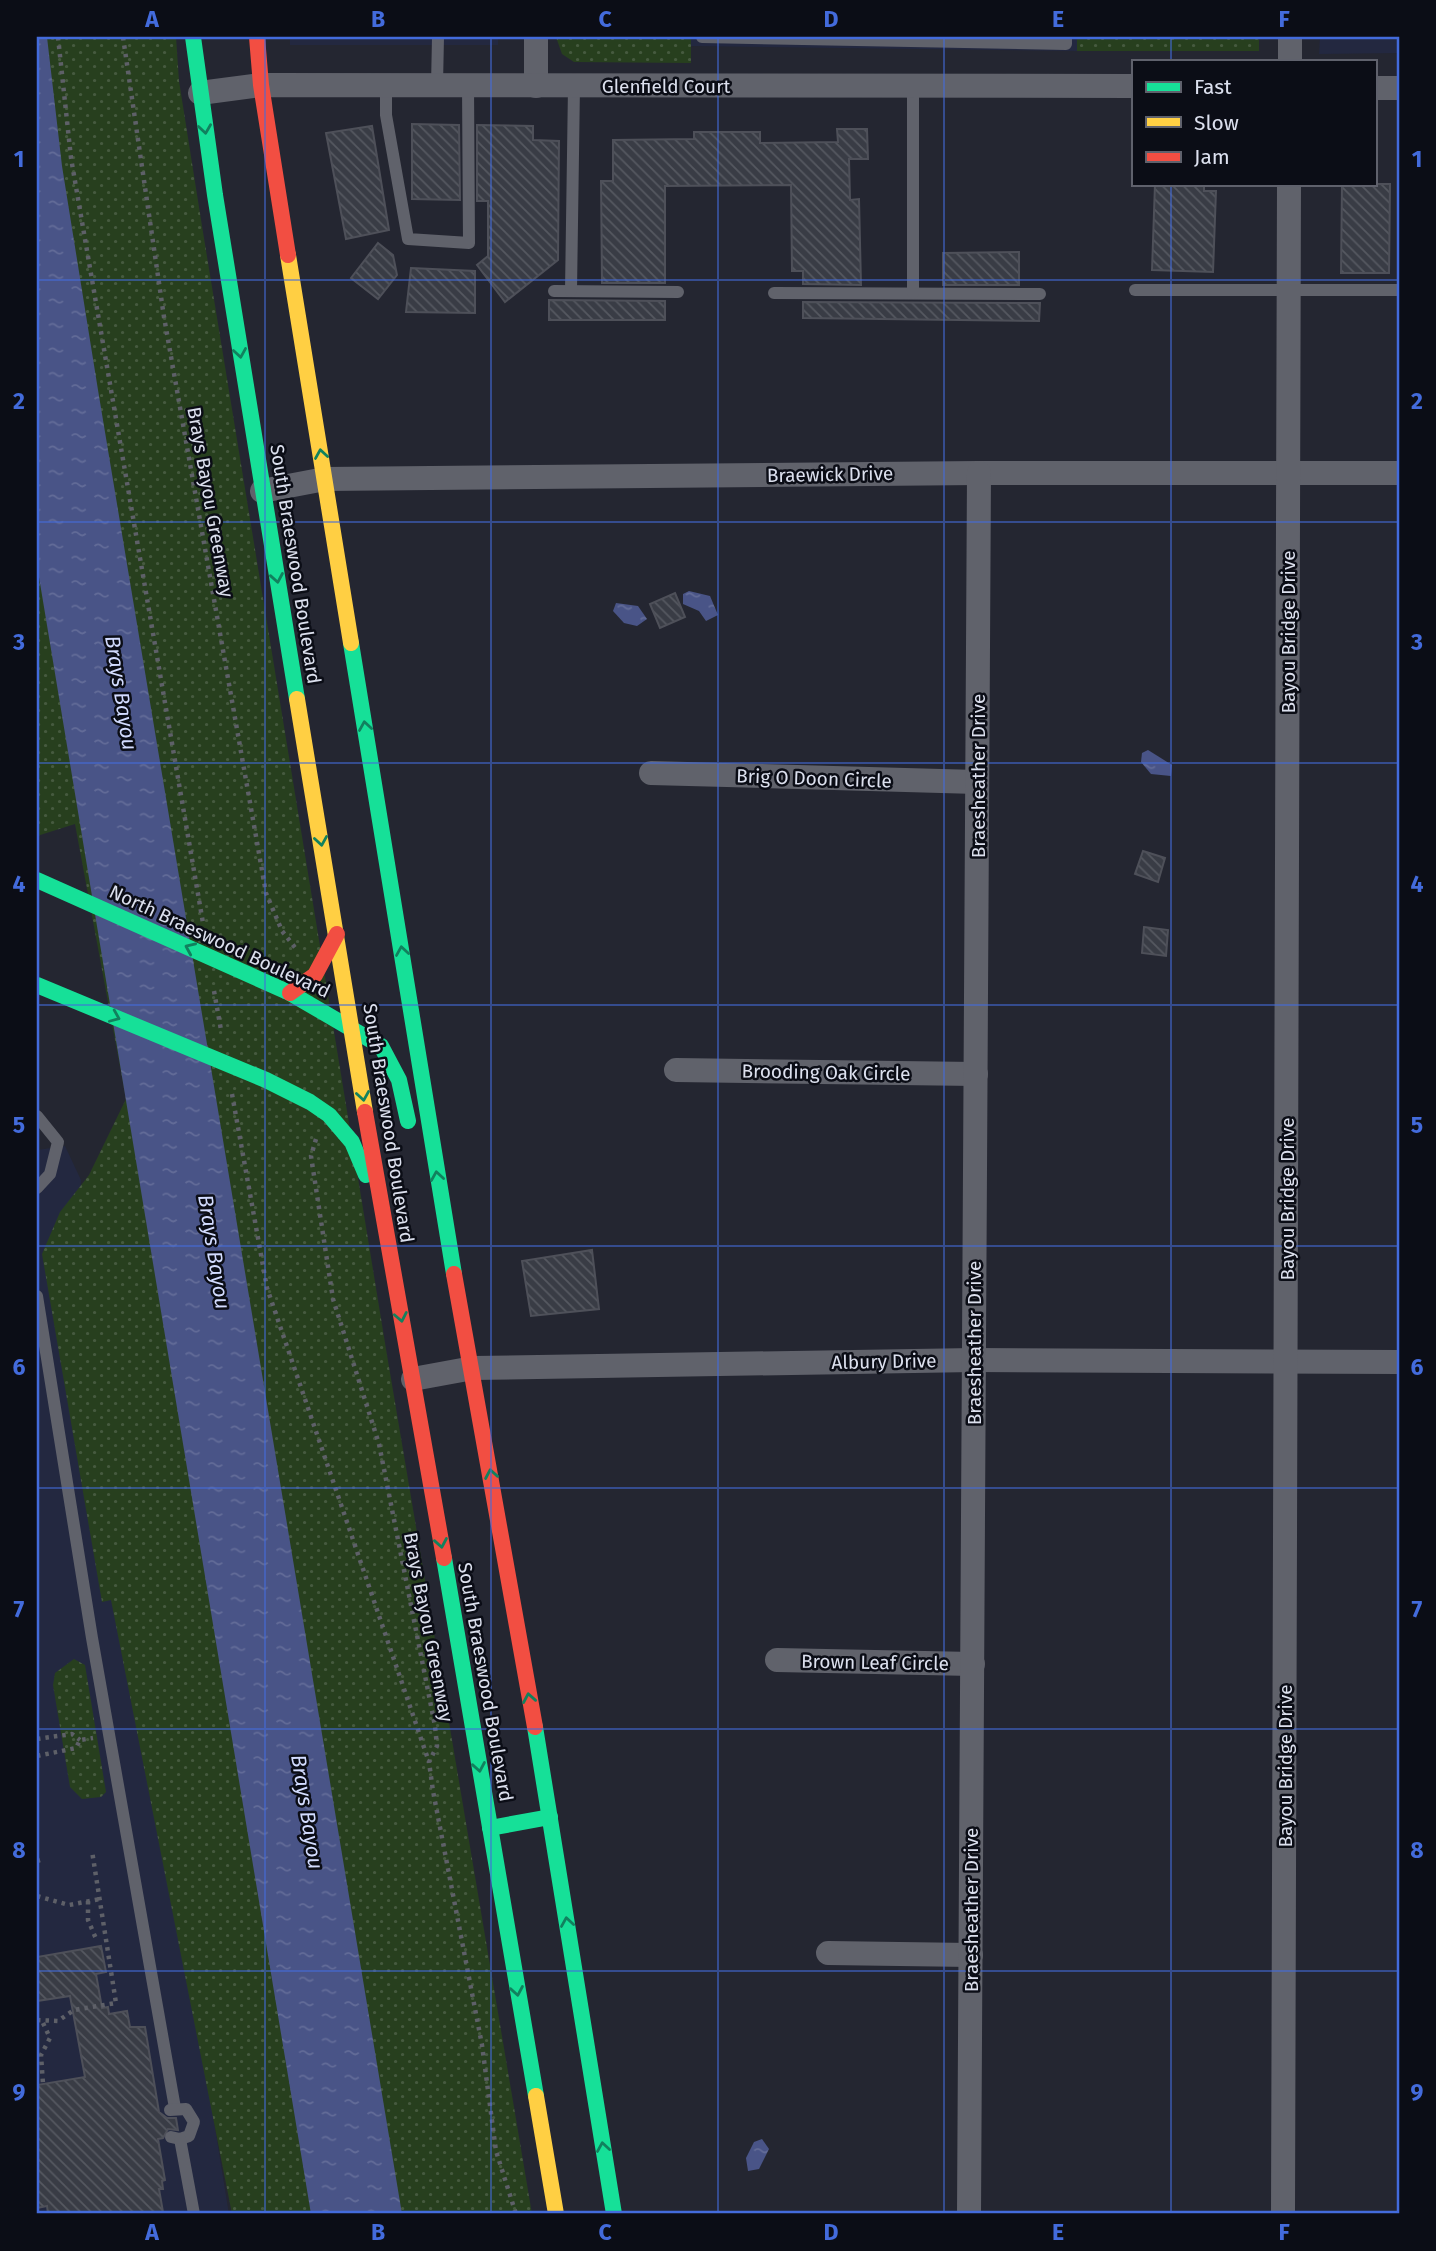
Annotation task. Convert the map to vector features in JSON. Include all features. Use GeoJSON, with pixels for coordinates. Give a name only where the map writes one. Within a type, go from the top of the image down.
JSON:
{"type":"FeatureCollection","features":[{"type":"Feature","properties":{"kind":"main road","name":"South Braeswood Boulevard"},"geometry":{"type":"LineString","coordinates":[[194,37],[200,93],[262,491],[380,1208],[413,1379],[556,2214]]}},
{"type":"Feature","properties":{"kind":"main road","name":"South Braeswood Boulevard"},"geometry":{"type":"LineString","coordinates":[[257,37],[261,85],[448,1243],[550,1817],[614,2214]]}},
{"type":"Feature","properties":{"kind":"main road","name":"North Braeswood Boulevard"},"geometry":{"type":"LineString","coordinates":[[40,882],[290,993],[381,1046],[393,1062],[410,1133]]}},
{"type":"Feature","properties":{"kind":"main road"},"geometry":{"type":"LineString","coordinates":[[290,993],[315,975],[337,934]]}},
{"type":"Feature","properties":{"kind":"main road"},"geometry":{"type":"LineString","coordinates":[[44,988],[267,1080],[329,1115],[352,1142],[380,1208]]}},
{"type":"Feature","properties":{"kind":"main road"},"geometry":{"type":"LineString","coordinates":[[425,1199],[448,1243]]}},
{"type":"Feature","properties":{"kind":"main road"},"geometry":{"type":"LineString","coordinates":[[490,1828],[550,1817]]}},
{"type":"Feature","properties":{"kind":"street"},"geometry":{"type":"LineString","coordinates":[[536,37],[536,86]]}},
{"type":"Feature","properties":{"kind":"street"},"geometry":{"type":"LineString","coordinates":[[1290,37],[1290,60]]}},
{"type":"Feature","properties":{"kind":"street","name":"Glenfield Court"},"geometry":{"type":"LineString","coordinates":[[200,93],[261,85],[1132,86]]}},
{"type":"Feature","properties":{"kind":"street"},"geometry":{"type":"LineString","coordinates":[[1376,88],[1399,88]]}},
{"type":"Feature","properties":{"kind":"street","name":"Bayou Bridge Drive"},"geometry":{"type":"LineString","coordinates":[[1283,2214],[1289,186]]}},
{"type":"Feature","properties":{"kind":"street","name":"Braewick Drive"},"geometry":{"type":"LineString","coordinates":[[262,491],[325,479],[979,473],[1399,473]]}},
{"type":"Feature","properties":{"kind":"street","name":"Braesheather Drive"},"geometry":{"type":"LineString","coordinates":[[970,2214],[979,473]]}},
{"type":"Feature","properties":{"kind":"street","name":"Brig O Doon Circle"},"geometry":{"type":"LineString","coordinates":[[651,773],[977,782]]}},
{"type":"Feature","properties":{"kind":"street","name":"Brooding Oak Circle"},"geometry":{"type":"LineString","coordinates":[[676,1070],[976,1074]]}},
{"type":"Feature","properties":{"kind":"street","name":"Albury Drive"},"geometry":{"type":"LineString","coordinates":[[413,1379],[472,1367],[974,1360],[1399,1362]]}},
{"type":"Feature","properties":{"kind":"street","name":"Brown Leaf Circle"},"geometry":{"type":"LineString","coordinates":[[777,1660],[973,1664]]}},
{"type":"Feature","properties":{"kind":"street"},"geometry":{"type":"LineString","coordinates":[[828,1953],[971,1955]]}},
{"type":"Feature","properties":{"kind":"lane"},"geometry":{"type":"LineString","coordinates":[[437,85],[438,37]]}},
{"type":"Feature","properties":{"kind":"lane"},"geometry":{"type":"LineString","coordinates":[[702,37],[1066,44],[1066,37]]}},
{"type":"Feature","properties":{"kind":"lane"},"geometry":{"type":"LineString","coordinates":[[386,85],[386,115],[408,239],[469,243],[468,85]]}},
{"type":"Feature","properties":{"kind":"lane"},"geometry":{"type":"LineString","coordinates":[[571,291],[573,86]]}},
{"type":"Feature","properties":{"kind":"lane"},"geometry":{"type":"LineString","coordinates":[[913,86],[913,293]]}},
{"type":"Feature","properties":{"kind":"lane"},"geometry":{"type":"LineString","coordinates":[[1135,290],[1399,290]]}},
{"type":"Feature","properties":{"kind":"lane"},"geometry":{"type":"LineString","coordinates":[[554,291],[678,292]]}},
{"type":"Feature","properties":{"kind":"lane"},"geometry":{"type":"LineString","coordinates":[[774,293],[1040,294]]}},
{"type":"Feature","properties":{"kind":"lane"},"geometry":{"type":"LineString","coordinates":[[37,1116],[58,1142],[50,1174],[37,1188]]}},
{"type":"Feature","properties":{"kind":"lane"},"geometry":{"type":"LineString","coordinates":[[37,1296],[173,2109],[190,2112],[194,2122],[192,2132],[176,2138],[194,2214]]}},
{"type":"Feature","properties":{"kind":"path"},"geometry":{"type":"LineString","coordinates":[[58,37],[71,158],[204,933]]}},
{"type":"Feature","properties":{"kind":"path","name":"Brays Bayou Greenway"},"geometry":{"type":"LineString","coordinates":[[123,37],[164,317],[266,893],[282,931],[305,960]]}},
{"type":"Feature","properties":{"kind":"path"},"geometry":{"type":"LineString","coordinates":[[214,988],[223,1042]]}},
{"type":"Feature","properties":{"kind":"path"},"geometry":{"type":"LineString","coordinates":[[230,1084],[267,1288],[429,1762]]}},
{"type":"Feature","properties":{"kind":"path","name":"Brays Bayou Greenway"},"geometry":{"type":"LineString","coordinates":[[320,1132],[312,1146],[311,1156],[333,1299],[379,1444],[435,1726],[437,1746],[429,1762],[482,2045],[496,2151],[516,2214]]}},
{"type":"Feature","properties":{"kind":"path"},"geometry":{"type":"LineString","coordinates":[[37,1739],[72,1734],[80,1740],[110,1735]]}},
{"type":"Feature","properties":{"kind":"path"},"geometry":{"type":"LineString","coordinates":[[37,1756],[76,1748],[80,1740]]}},
{"type":"Feature","properties":{"kind":"path"},"geometry":{"type":"LineString","coordinates":[[43,2084],[41,2055],[50,2038],[40,2022],[58,2021],[74,2010],[116,2003],[92,1851]]}},
{"type":"Feature","properties":{"kind":"path"},"geometry":{"type":"LineString","coordinates":[[37,1896],[69,1905],[100,1899]]}},
{"type":"Feature","properties":{"kind":"path"},"geometry":{"type":"LineString","coordinates":[[88,1901],[88,1920],[97,1941]]}},
{"type":"Feature","properties":{"kind":"shaded area"},"geometry":{"type":"Polygon","coordinates":[[[290,37],[498,37],[498,45],[290,45],[290,37]]]}},
{"type":"Feature","properties":{"kind":"shaded area"},"geometry":{"type":"Polygon","coordinates":[[[691,37],[1077,37],[1077,51],[691,46],[691,37]]]}},
{"type":"Feature","properties":{"kind":"shaded area"},"geometry":{"type":"Polygon","coordinates":[[[1320,37],[1399,37],[1399,53],[1319,54],[1320,37]]]}},
{"type":"Feature","properties":{"kind":"shaded area"},"geometry":{"type":"Polygon","coordinates":[[[65,1146],[81,1180],[78,1283],[229,2214],[37,2214],[37,1150],[65,1146]]]}},
{"type":"Feature","properties":{"kind":"green space"},"geometry":{"type":"Polygon","coordinates":[[[37,37],[176,37],[179,81],[202,226],[386,1349],[532,2214],[232,2214],[111,1600],[102,1602],[42,1254],[60,1212],[89,1175],[126,1099],[75,824],[37,836],[37,37]]]}},
{"type":"Feature","properties":{"kind":"green space"},"geometry":{"type":"Polygon","coordinates":[[[556,37],[691,37],[691,63],[574,62],[562,54],[556,37]]]}},
{"type":"Feature","properties":{"kind":"green space"},"geometry":{"type":"Polygon","coordinates":[[[1077,37],[1259,37],[1259,51],[1077,51],[1077,37]]]}},
{"type":"Feature","properties":{"kind":"green space"},"geometry":{"type":"Polygon","coordinates":[[[74,1659],[85,1665],[106,1792],[101,1797],[82,1799],[70,1787],[53,1685],[55,1673],[74,1659]]]}},
{"type":"Feature","properties":{"kind":"water","name":"Brays Bayou"},"geometry":{"type":"Polygon","coordinates":[[[37,37],[47,37],[62,166],[98,390],[402,2214],[311,2214],[37,565],[37,37]]]}},
{"type":"Feature","properties":{"kind":"water"},"geometry":{"type":"Polygon","coordinates":[[[689,591],[710,596],[718,615],[706,621],[699,611],[683,604],[683,594],[689,591]]]}},
{"type":"Feature","properties":{"kind":"water"},"geometry":{"type":"Polygon","coordinates":[[[616,603],[638,606],[647,619],[637,626],[624,623],[613,611],[616,603]]]}},
{"type":"Feature","properties":{"kind":"water"},"geometry":{"type":"Polygon","coordinates":[[[1148,750],[1172,765],[1171,776],[1151,774],[1141,762],[1142,753],[1148,750]]]}},
{"type":"Feature","properties":{"kind":"water"},"geometry":{"type":"Polygon","coordinates":[[[762,2139],[769,2149],[759,2169],[748,2171],[746,2158],[754,2142],[762,2139]]]}},
{"type":"Feature","properties":{"kind":"building"},"geometry":{"type":"Polygon","coordinates":[[[412,124],[459,125],[460,200],[412,199],[412,124]]]}},
{"type":"Feature","properties":{"kind":"building"},"geometry":{"type":"Polygon","coordinates":[[[477,125],[533,126],[533,140],[559,141],[558,260],[505,302],[477,265],[488,256],[488,201],[477,201],[477,125]]]}},
{"type":"Feature","properties":{"kind":"building"},"geometry":{"type":"Polygon","coordinates":[[[372,126],[389,230],[346,239],[326,133],[372,126]]]}},
{"type":"Feature","properties":{"kind":"building"},"geometry":{"type":"Polygon","coordinates":[[[837,129],[867,129],[868,159],[849,159],[850,200],[859,199],[861,285],[803,284],[803,271],[792,271],[791,185],[665,186],[665,283],[602,283],[601,181],[613,181],[613,140],[694,139],[694,132],[760,132],[760,143],[838,142],[837,129]]]}},
{"type":"Feature","properties":{"kind":"building"},"geometry":{"type":"Polygon","coordinates":[[[1390,184],[1389,273],[1341,273],[1342,186],[1390,184]]]}},
{"type":"Feature","properties":{"kind":"building"},"geometry":{"type":"Polygon","coordinates":[[[1155,186],[1204,186],[1204,191],[1216,191],[1213,272],[1152,270],[1155,186]]]}},
{"type":"Feature","properties":{"kind":"building"},"geometry":{"type":"Polygon","coordinates":[[[378,243],[393,255],[397,275],[378,299],[351,278],[378,243]]]}},
{"type":"Feature","properties":{"kind":"building"},"geometry":{"type":"Polygon","coordinates":[[[1019,252],[1019,285],[943,285],[943,253],[1019,252]]]}},
{"type":"Feature","properties":{"kind":"building"},"geometry":{"type":"Polygon","coordinates":[[[411,268],[475,271],[475,313],[406,312],[411,268]]]}},
{"type":"Feature","properties":{"kind":"building"},"geometry":{"type":"Polygon","coordinates":[[[549,300],[665,301],[665,320],[549,320],[549,300]]]}},
{"type":"Feature","properties":{"kind":"building"},"geometry":{"type":"Polygon","coordinates":[[[803,302],[1040,303],[1039,321],[803,318],[803,302]]]}},
{"type":"Feature","properties":{"kind":"building"},"geometry":{"type":"Polygon","coordinates":[[[675,593],[685,617],[660,628],[650,604],[675,593]]]}},
{"type":"Feature","properties":{"kind":"building"},"geometry":{"type":"Polygon","coordinates":[[[1143,851],[1165,858],[1158,882],[1135,874],[1143,851]]]}},
{"type":"Feature","properties":{"kind":"building"},"geometry":{"type":"Polygon","coordinates":[[[1144,927],[1168,930],[1166,956],[1142,953],[1144,927]]]}},
{"type":"Feature","properties":{"kind":"building"},"geometry":{"type":"Polygon","coordinates":[[[592,1250],[599,1309],[531,1316],[522,1261],[592,1250]]]}},
{"type":"Feature","properties":{"kind":"building"},"geometry":{"type":"Polygon","coordinates":[[[101,1946],[106,1972],[96,1974],[102,2008],[108,2007],[109,2014],[127,2011],[130,2027],[145,2027],[159,2112],[167,2118],[176,2118],[178,2130],[168,2129],[163,2138],[158,2139],[165,2180],[162,2181],[163,2189],[159,2189],[163,2212],[48,2214],[47,2206],[37,2208],[37,2085],[85,2077],[70,1996],[37,2001],[37,1957],[101,1946]]]}},
{"type":"Feature","properties":{"kind":"traffic: fast"},"geometry":{"type":"LineString","coordinates":[[193,37],[215,195],[297,699]]}},
{"type":"Feature","properties":{"kind":"traffic: fast"},"geometry":{"type":"LineString","coordinates":[[351,643],[454,1274]]}},
{"type":"Feature","properties":{"kind":"traffic: fast"},"geometry":{"type":"LineString","coordinates":[[37,880],[290,993],[381,1046],[399,1080],[408,1121]]}},
{"type":"Feature","properties":{"kind":"traffic: fast"},"geometry":{"type":"LineString","coordinates":[[37,985],[266,1080],[310,1102],[329,1115],[352,1142],[366,1175]]}},
{"type":"Feature","properties":{"kind":"traffic: fast"},"geometry":{"type":"LineString","coordinates":[[444,1558],[536,2096]]}},
{"type":"Feature","properties":{"kind":"traffic: fast"},"geometry":{"type":"LineString","coordinates":[[535,1727],[614,2214]]}},
{"type":"Feature","properties":{"kind":"traffic: fast"},"geometry":{"type":"LineString","coordinates":[[490,1828],[550,1817]]}},
{"type":"Feature","properties":{"kind":"traffic: slow"},"geometry":{"type":"LineString","coordinates":[[288,255],[351,643]]}},
{"type":"Feature","properties":{"kind":"traffic: slow"},"geometry":{"type":"LineString","coordinates":[[297,699],[365,1112]]}},
{"type":"Feature","properties":{"kind":"traffic: slow"},"geometry":{"type":"LineString","coordinates":[[536,2096],[556,2214]]}},
{"type":"Feature","properties":{"kind":"traffic: jam"},"geometry":{"type":"LineString","coordinates":[[257,37],[261,85],[288,255]]}},
{"type":"Feature","properties":{"kind":"traffic: jam"},"geometry":{"type":"LineString","coordinates":[[290,993],[315,975],[337,934]]}},
{"type":"Feature","properties":{"kind":"traffic: jam"},"geometry":{"type":"LineString","coordinates":[[365,1112],[444,1558]]}},
{"type":"Feature","properties":{"kind":"traffic: jam"},"geometry":{"type":"LineString","coordinates":[[454,1274],[535,1727]]}}]}
